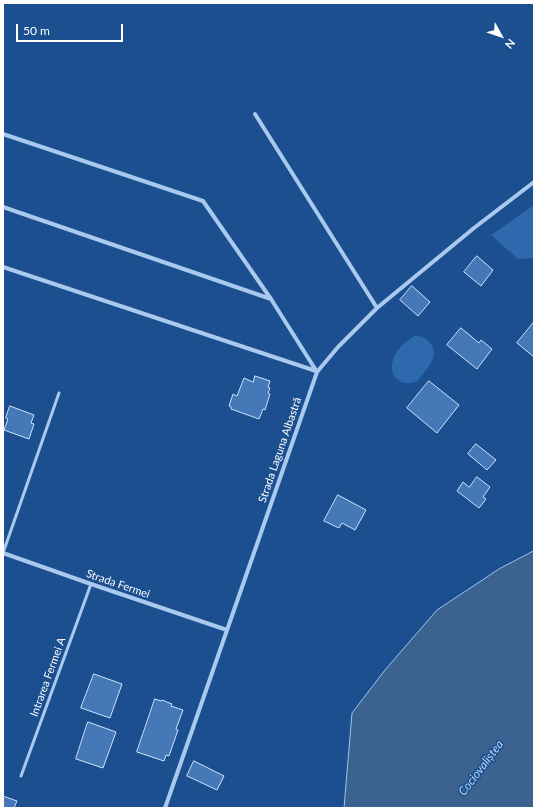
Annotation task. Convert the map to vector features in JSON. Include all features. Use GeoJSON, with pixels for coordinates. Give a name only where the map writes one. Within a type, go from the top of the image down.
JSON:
{"type":"FeatureCollection","features":[{"type":"Feature","properties":{"kind":"street"},"geometry":{"type":"LineString","coordinates":[[255,114],[377,308]]}},
{"type":"Feature","properties":{"kind":"street"},"geometry":{"type":"LineString","coordinates":[[3,134],[203,201],[271,299],[317,372]]}},
{"type":"Feature","properties":{"kind":"street","name":"Strada Laguna Albastră"},"geometry":{"type":"LineString","coordinates":[[165,808],[317,372],[338,347],[377,308],[474,228],[534,182]]}},
{"type":"Feature","properties":{"kind":"street"},"geometry":{"type":"LineString","coordinates":[[3,207],[271,299]]}},
{"type":"Feature","properties":{"kind":"street"},"geometry":{"type":"LineString","coordinates":[[3,267],[317,372]]}},
{"type":"Feature","properties":{"kind":"street","name":"Strada Fermei"},"geometry":{"type":"LineString","coordinates":[[3,553],[227,630]]}},
{"type":"Feature","properties":{"kind":"lane"},"geometry":{"type":"LineString","coordinates":[[3,553],[59,393]]}},
{"type":"Feature","properties":{"kind":"lane","name":"Intrarea Fermei A"},"geometry":{"type":"LineString","coordinates":[[21,776],[91,584]]}},
{"type":"Feature","properties":{"kind":"shaded area"},"geometry":{"type":"Polygon","coordinates":[[[534,205],[534,258],[518,259],[491,235],[534,205]]]}},
{"type":"Feature","properties":{"kind":"shaded area"},"geometry":{"type":"Polygon","coordinates":[[[414,336],[423,337],[426,339],[433,347],[434,355],[429,366],[418,380],[412,383],[404,383],[393,374],[392,366],[396,353],[402,345],[414,336]]]}},
{"type":"Feature","properties":{"kind":"water","name":"Cociovaliștea"},"geometry":{"type":"Polygon","coordinates":[[[534,551],[534,808],[344,808],[352,713],[385,670],[437,610],[499,569],[534,551]]]}},
{"type":"Feature","properties":{"kind":"building"},"geometry":{"type":"Polygon","coordinates":[[[477,256],[493,270],[481,286],[464,272],[477,256]]]}},
{"type":"Feature","properties":{"kind":"building"},"geometry":{"type":"Polygon","coordinates":[[[412,286],[430,302],[418,316],[400,300],[412,286]]]}},
{"type":"Feature","properties":{"kind":"building"},"geometry":{"type":"Polygon","coordinates":[[[534,322],[534,357],[517,343],[534,322]]]}},
{"type":"Feature","properties":{"kind":"building"},"geometry":{"type":"Polygon","coordinates":[[[461,328],[479,343],[481,340],[492,349],[477,369],[447,345],[461,328]]]}},
{"type":"Feature","properties":{"kind":"building"},"geometry":{"type":"Polygon","coordinates":[[[255,376],[270,381],[268,393],[270,394],[265,410],[263,409],[259,419],[231,409],[229,406],[233,394],[237,396],[244,378],[253,382],[255,376]]]}},
{"type":"Feature","properties":{"kind":"building"},"geometry":{"type":"Polygon","coordinates":[[[429,381],[459,405],[437,433],[407,408],[429,381]]]}},
{"type":"Feature","properties":{"kind":"building"},"geometry":{"type":"Polygon","coordinates":[[[10,406],[34,415],[31,423],[34,424],[29,439],[4,430],[8,419],[6,418],[10,406]]]}},
{"type":"Feature","properties":{"kind":"building"},"geometry":{"type":"Polygon","coordinates":[[[476,444],[496,460],[487,470],[468,454],[476,444]]]}},
{"type":"Feature","properties":{"kind":"building"},"geometry":{"type":"Polygon","coordinates":[[[477,477],[490,487],[483,497],[486,499],[479,508],[457,491],[463,482],[469,487],[477,477]]]}},
{"type":"Feature","properties":{"kind":"building"},"geometry":{"type":"Polygon","coordinates":[[[338,495],[366,510],[355,530],[342,523],[339,528],[324,521],[338,495]]]}},
{"type":"Feature","properties":{"kind":"building"},"geometry":{"type":"Polygon","coordinates":[[[94,674],[122,684],[110,718],[81,708],[94,674]]]}},
{"type":"Feature","properties":{"kind":"building"},"geometry":{"type":"Polygon","coordinates":[[[155,699],[162,700],[172,704],[171,706],[183,710],[169,756],[166,755],[164,761],[137,752],[155,699]]]}},
{"type":"Feature","properties":{"kind":"building"},"geometry":{"type":"Polygon","coordinates":[[[88,722],[116,732],[103,768],[76,759],[88,722]]]}},
{"type":"Feature","properties":{"kind":"building"},"geometry":{"type":"Polygon","coordinates":[[[194,761],[224,776],[217,790],[187,776],[194,761]]]}},
{"type":"Feature","properties":{"kind":"building"},"geometry":{"type":"Polygon","coordinates":[[[3,796],[17,801],[14,808],[3,808],[3,796]]]}}]}
